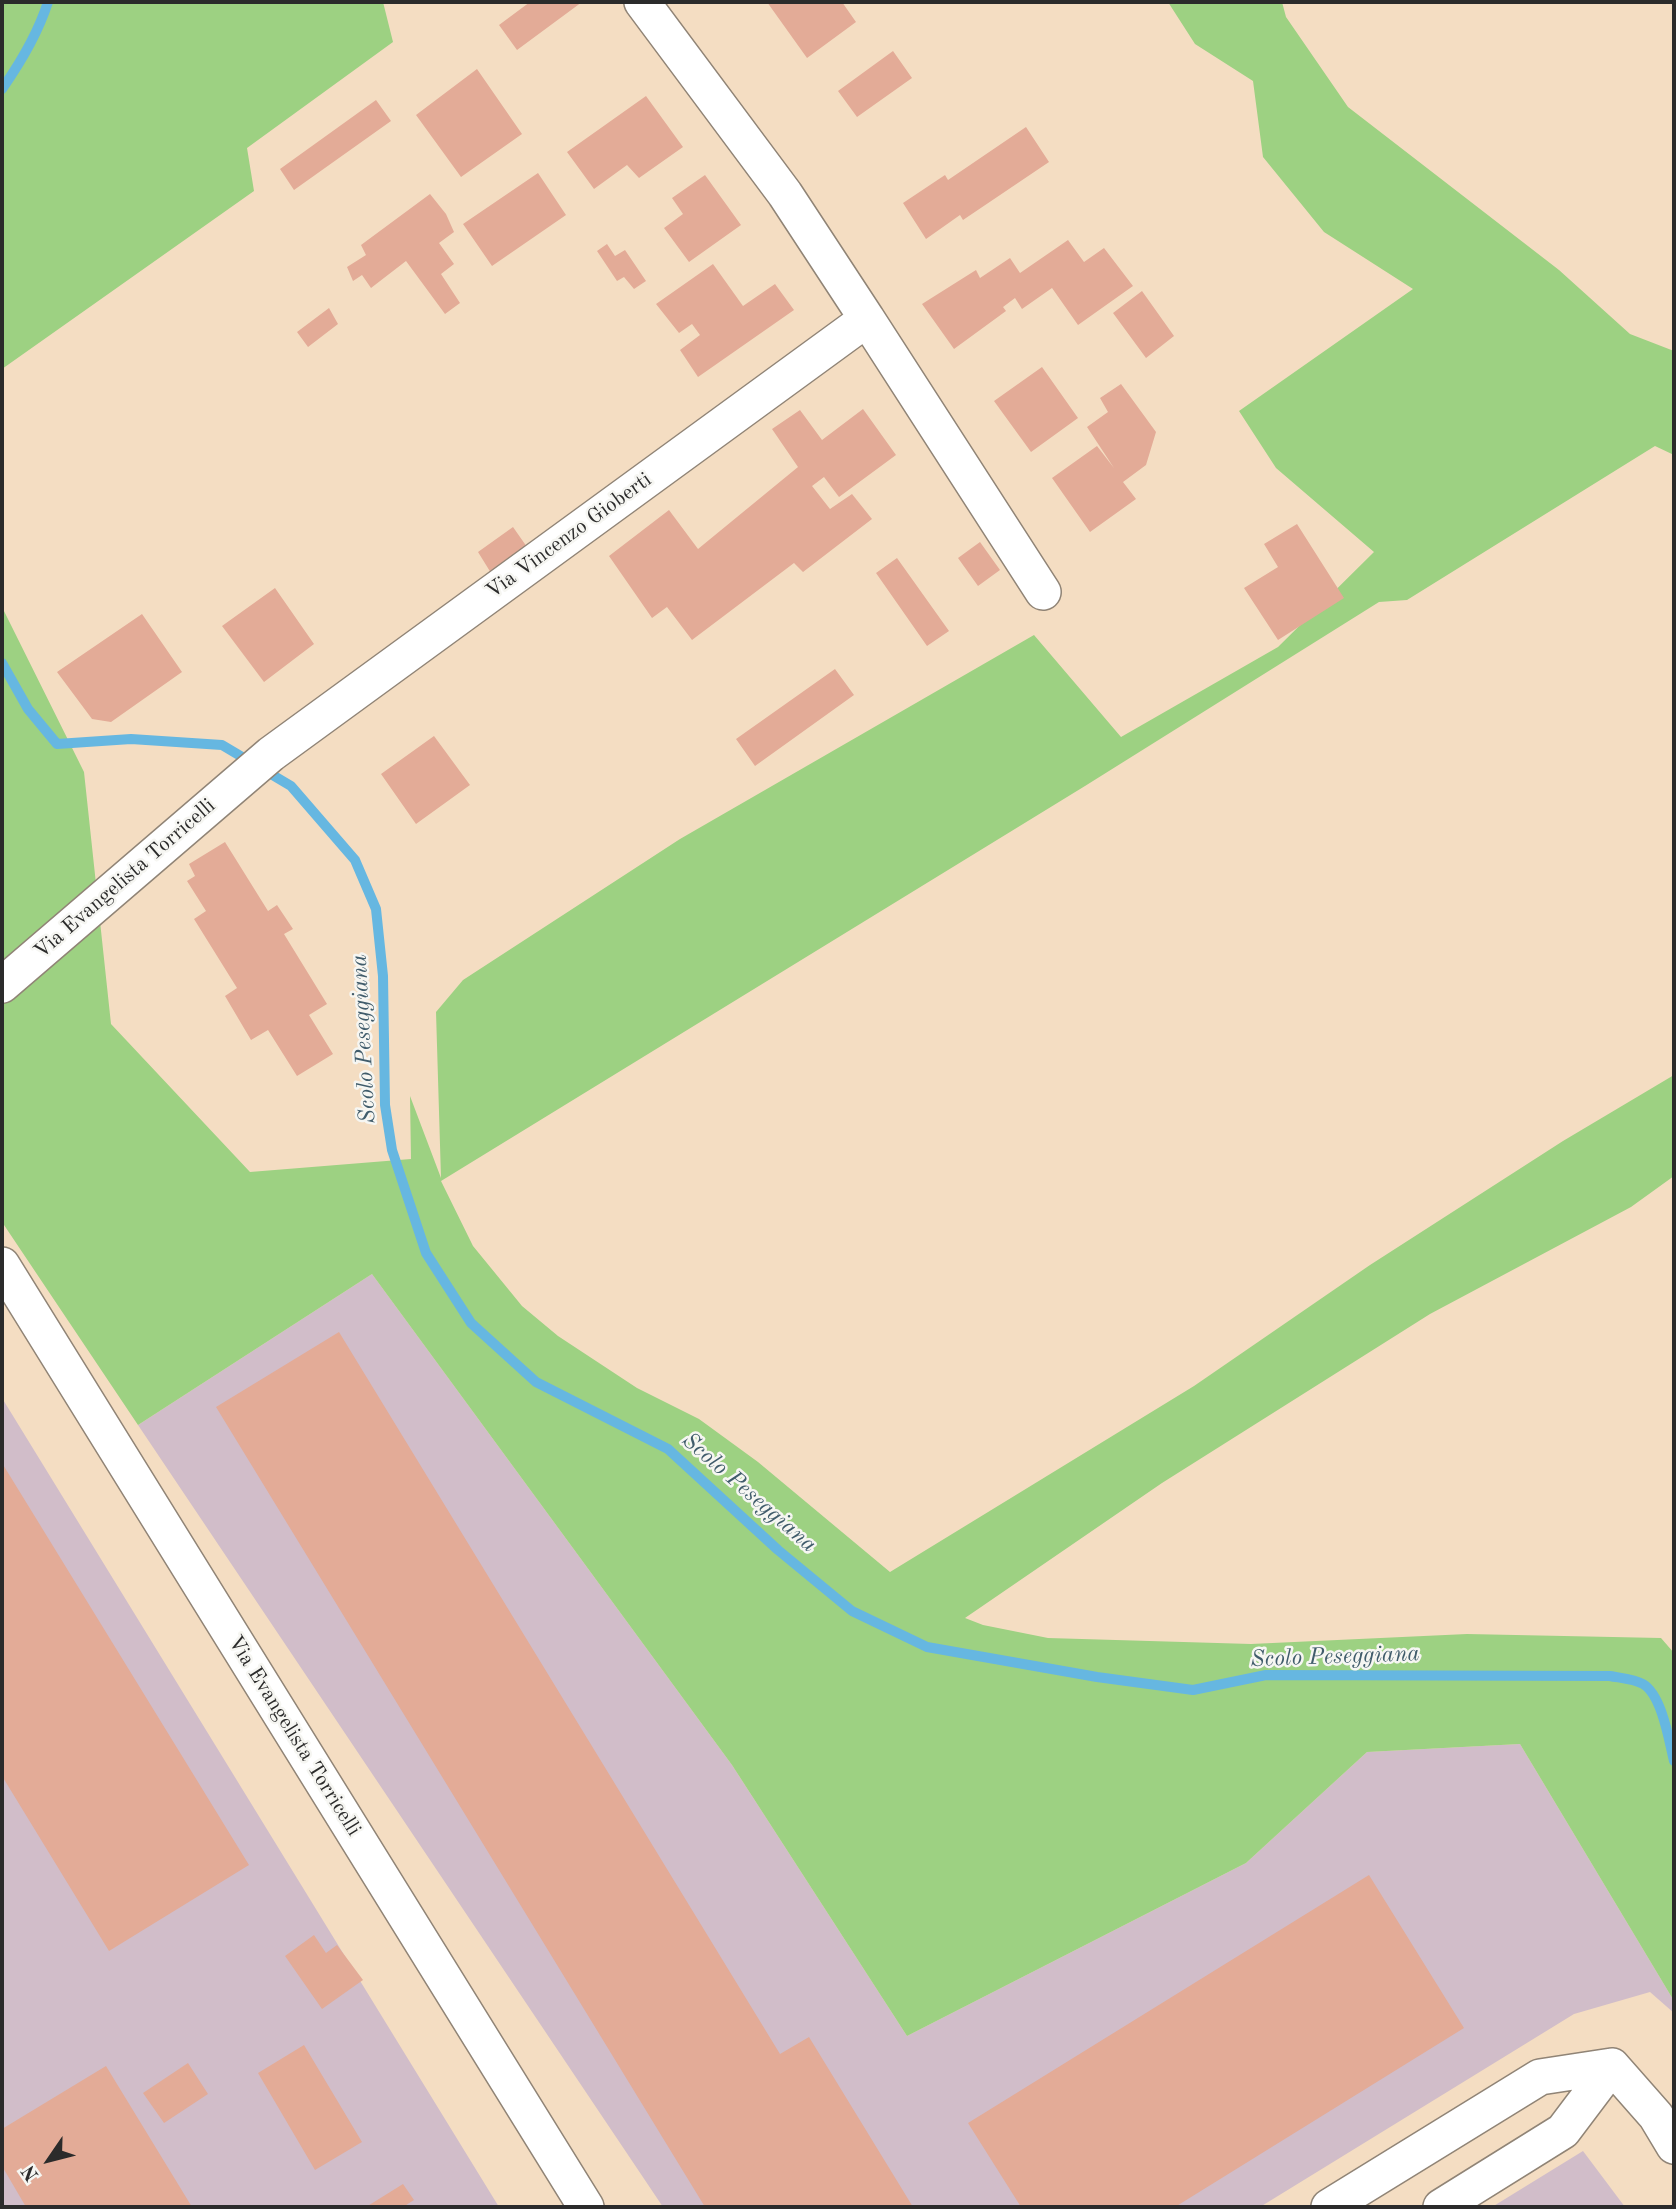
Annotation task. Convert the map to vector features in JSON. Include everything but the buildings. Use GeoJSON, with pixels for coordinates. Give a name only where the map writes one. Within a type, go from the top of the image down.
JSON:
{"type":"FeatureCollection","features":[{"type":"Feature","properties":{"kind":"street"},"geometry":{"type":"LineString","coordinates":[[642,2],[785,194],[1043,592]]}},
{"type":"Feature","properties":{"kind":"street","name":"Via Vincenzo Gioberti"},"geometry":{"type":"LineString","coordinates":[[260,764],[867,319]]}},
{"type":"Feature","properties":{"kind":"street","name":"Via Evangelista Torricelli"},"geometry":{"type":"LineString","coordinates":[[2,985],[260,764]]}},
{"type":"Feature","properties":{"kind":"street","name":"Via Evangelista Torricelli"},"geometry":{"type":"LineString","coordinates":[[2,1265],[586,2207]]}},
{"type":"Feature","properties":{"kind":"street"},"geometry":{"type":"LineString","coordinates":[[1612,2066],[1656,2116],[1674,2146]]}},
{"type":"Feature","properties":{"kind":"street"},"geometry":{"type":"LineString","coordinates":[[1329,2207],[1540,2077],[1612,2066]]}},
{"type":"Feature","properties":{"kind":"street"},"geometry":{"type":"LineString","coordinates":[[1441,2207],[1563,2131],[1612,2066]]}},
{"type":"Feature","properties":{"kind":"shaded area"},"geometry":{"type":"Polygon","coordinates":[[[372,1274],[732,1765],[907,2036],[1246,1863],[1367,1752],[1520,1744],[1674,2001],[1674,2013],[1650,1992],[1574,2014],[1260,2207],[663,2207],[138,1425],[372,1274]]]}},
{"type":"Feature","properties":{"kind":"shaded area"},"geometry":{"type":"Polygon","coordinates":[[[2,1398],[499,2207],[2,2207],[2,1398]]]}},
{"type":"Feature","properties":{"kind":"shaded area"},"geometry":{"type":"Polygon","coordinates":[[[1583,2151],[1625,2207],[1492,2207],[1583,2151]]]}},
{"type":"Feature","properties":{"kind":"green space"},"geometry":{"type":"Polygon","coordinates":[[[2,2],[383,2],[393,42],[247,148],[254,191],[2,369],[2,2]]]}},
{"type":"Feature","properties":{"kind":"green space"},"geometry":{"type":"Polygon","coordinates":[[[1168,2],[1282,2],[1286,17],[1348,107],[1559,270],[1630,334],[1674,351],[1674,455],[1655,446],[1407,600],[1379,602],[1085,786],[441,1181],[473,1246],[522,1306],[558,1336],[637,1388],[699,1419],[758,1462],[890,1572],[1194,1386],[1370,1265],[1563,1141],[1674,1075],[1674,1176],[1631,1207],[1430,1314],[1162,1483],[965,1618],[983,1625],[1048,1638],[1251,1644],[1467,1634],[1661,1638],[1674,1653],[1674,2001],[1520,1744],[1367,1752],[1246,1863],[907,2036],[732,1765],[372,1274],[138,1425],[2,1222],[2,607],[84,772],[111,1024],[250,1172],[411,1159],[410,1096],[441,1178],[436,1012],[463,980],[680,839],[1034,635],[1121,737],[1278,647],[1374,552],[1276,468],[1239,411],[1413,289],[1324,232],[1263,157],[1253,81],[1195,44],[1168,2]]]}},
{"type":"Feature","properties":{"kind":"waterway","name":"Scolo Peseggiana"},"geometry":{"type":"LineString","coordinates":[[2,89],[28,47],[48,2]]}},
{"type":"Feature","properties":{"kind":"waterway","name":"Scolo Peseggiana"},"geometry":{"type":"LineString","coordinates":[[2,663],[28,709],[57,744],[131,739],[222,745],[291,786],[355,860],[376,909],[383,976],[385,1105],[392,1150],[426,1253],[471,1323],[536,1382],[668,1449],[778,1550],[852,1611],[927,1647],[1097,1677],[1193,1690],[1266,1675],[1610,1676],[1627,1679],[1643,1684],[1655,1698],[1664,1719],[1674,1761]]}}]}
